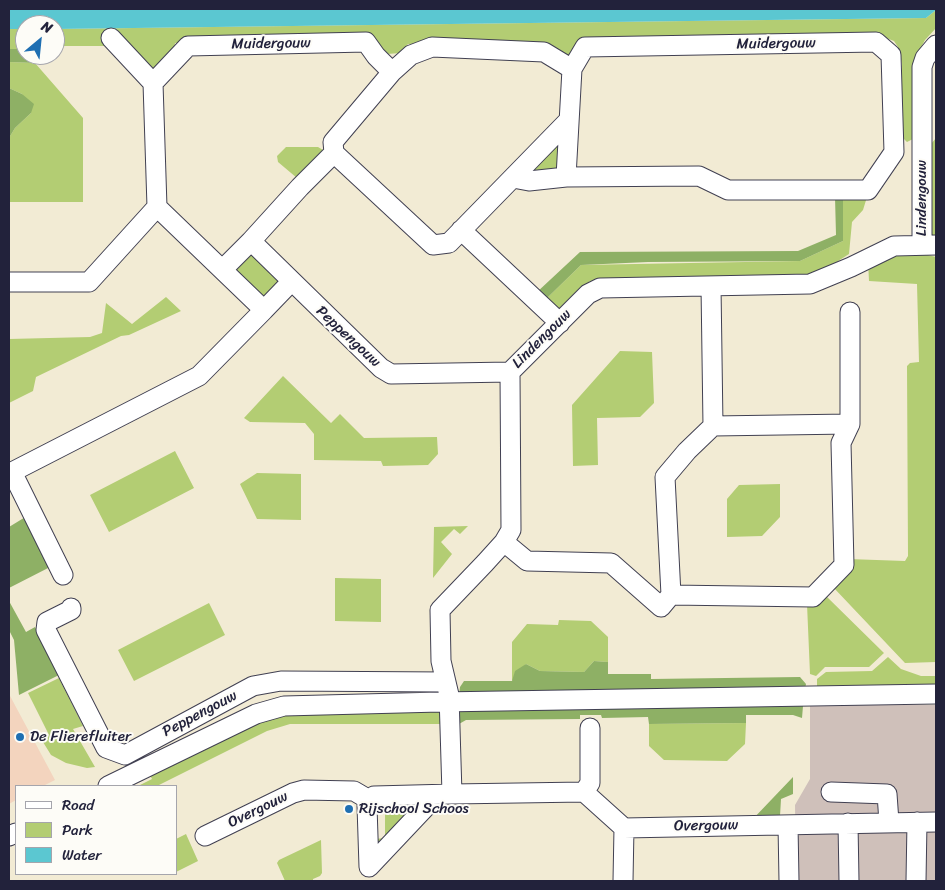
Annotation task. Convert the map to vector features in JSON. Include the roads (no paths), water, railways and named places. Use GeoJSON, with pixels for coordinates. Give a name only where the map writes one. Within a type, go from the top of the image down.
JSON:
{"type":"FeatureCollection","features":[{"type":"Feature","properties":{"kind":"street"},"geometry":{"type":"LineString","coordinates":[[9,282],[89,282],[157,207],[153,83],[110,38]]}},
{"type":"Feature","properties":{"kind":"street","name":"Muidergouw"},"geometry":{"type":"LineString","coordinates":[[153,83],[188,46],[366,42],[376,56],[392,72]]}},
{"type":"Feature","properties":{"kind":"street","name":"Muidergouw"},"geometry":{"type":"LineString","coordinates":[[566,176],[572,69],[585,47],[876,42],[890,55],[894,152]]}},
{"type":"Feature","properties":{"kind":"street","name":"Lindengouw"},"geometry":{"type":"LineString","coordinates":[[446,682],[441,661],[440,610],[504,542],[512,530],[510,372],[588,294],[600,288],[810,284],[851,268],[894,246],[929,245],[922,151],[922,67],[925,58],[936,45]]}},
{"type":"Feature","properties":{"kind":"street"},"geometry":{"type":"LineString","coordinates":[[568,121],[449,243],[433,245],[334,153],[332,142],[392,72],[411,55],[432,47],[544,52],[572,69]]}},
{"type":"Feature","properties":{"kind":"street"},"geometry":{"type":"LineString","coordinates":[[513,178],[529,181],[566,176],[699,176],[728,190],[868,190],[894,152],[922,151]]}},
{"type":"Feature","properties":{"kind":"street"},"geometry":{"type":"LineString","coordinates":[[223,269],[251,242],[300,187],[334,153]]}},
{"type":"Feature","properties":{"kind":"street"},"geometry":{"type":"LineString","coordinates":[[157,207],[264,310]]}},
{"type":"Feature","properties":{"kind":"street"},"geometry":{"type":"LineString","coordinates":[[461,230],[560,323]]}},
{"type":"Feature","properties":{"kind":"street","name":"Peppengouw"},"geometry":{"type":"LineString","coordinates":[[251,242],[380,368],[391,374],[510,372]]}},
{"type":"Feature","properties":{"kind":"street"},"geometry":{"type":"LineString","coordinates":[[62,575],[12,472],[198,376],[291,282]]}},
{"type":"Feature","properties":{"kind":"street"},"geometry":{"type":"LineString","coordinates":[[711,286],[713,426]]}},
{"type":"Feature","properties":{"kind":"street"},"geometry":{"type":"LineString","coordinates":[[671,595],[812,597],[844,566],[841,444],[850,424],[850,312]]}},
{"type":"Feature","properties":{"kind":"street"},"geometry":{"type":"LineString","coordinates":[[504,542],[527,562],[611,563],[662,607],[671,595],[665,477],[687,451],[713,426],[850,424]]}},
{"type":"Feature","properties":{"kind":"street","name":"Peppengouw"},"geometry":{"type":"LineString","coordinates":[[71,608],[71,610],[47,622],[46,630],[106,748],[125,754],[253,686],[281,681],[446,682]]}},
{"type":"Feature","properties":{"kind":"street"},"geometry":{"type":"LineString","coordinates":[[370,874],[444,795],[449,702],[449,690],[446,682]]}},
{"type":"Feature","properties":{"kind":"street"},"geometry":{"type":"LineString","coordinates":[[110,785],[256,714],[302,704],[936,694]]}},
{"type":"Feature","properties":{"kind":"street"},"geometry":{"type":"LineString","coordinates":[[584,792],[590,783],[590,728]]}},
{"type":"Feature","properties":{"kind":"street","name":"Overgouw"},"geometry":{"type":"LineString","coordinates":[[204,836],[293,793],[304,790],[354,791],[371,801]]}},
{"type":"Feature","properties":{"kind":"street"},"geometry":{"type":"LineString","coordinates":[[370,874],[367,806],[374,796],[584,792],[624,828],[624,881]]}},
{"type":"Feature","properties":{"kind":"street"},"geometry":{"type":"LineString","coordinates":[[831,792],[888,794],[889,822]]}},
{"type":"Feature","properties":{"kind":"street"},"geometry":{"type":"LineString","coordinates":[[916,881],[917,822]]}},
{"type":"Feature","properties":{"kind":"street","name":"Overgouw"},"geometry":{"type":"LineString","coordinates":[[624,828],[936,822]]}},
{"type":"Feature","properties":{"kind":"street"},"geometry":{"type":"LineString","coordinates":[[848,823],[849,881]]}},
{"type":"Feature","properties":{"kind":"street"},"geometry":{"type":"LineString","coordinates":[[788,824],[789,881]]}},
{"type":"Feature","properties":{"kind":"water"},"geometry":{"type":"Polygon","coordinates":[[[9,9],[936,9],[926,18],[65,29],[65,15],[15,15],[15,29],[9,29],[9,9]]]}},
{"type":"Feature","properties":{"kind":"place","name":"De Flierefluiter"},"geometry":{"type":"Point","coordinates":[20,737]}},
{"type":"Feature","properties":{"kind":"place","name":"Rijschool Schoos"},"geometry":{"type":"Point","coordinates":[349,809]}}]}
